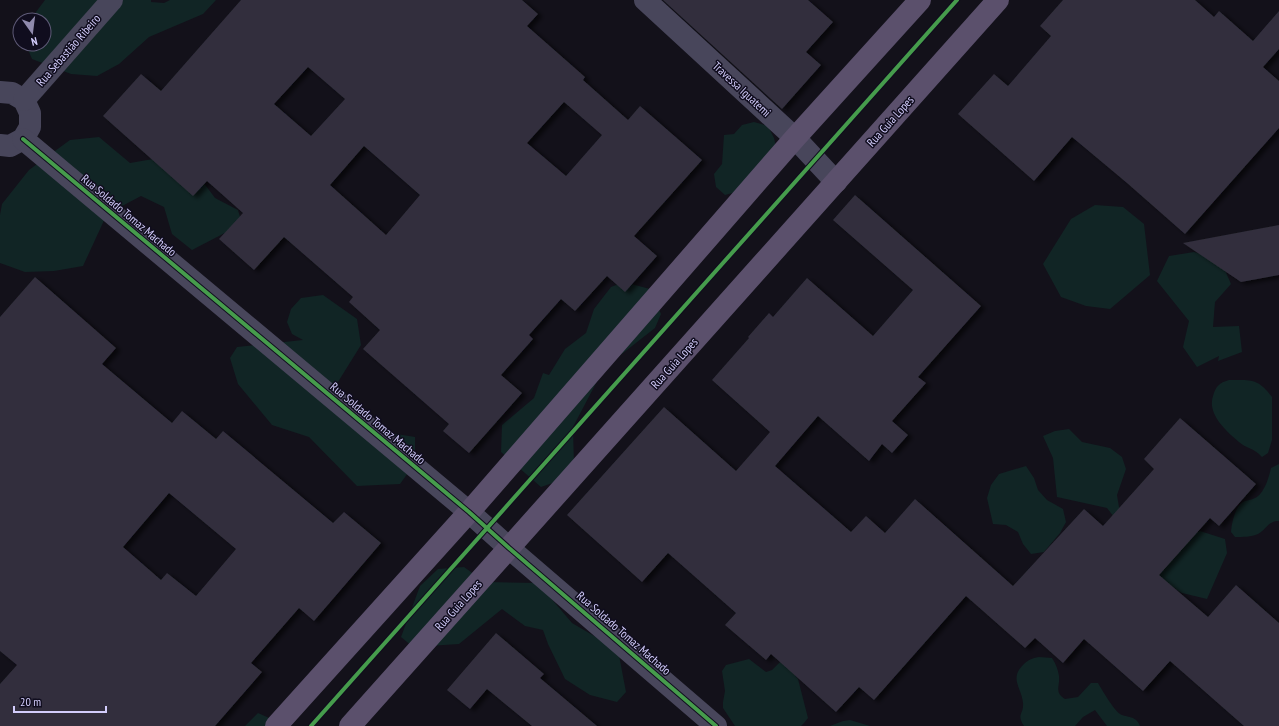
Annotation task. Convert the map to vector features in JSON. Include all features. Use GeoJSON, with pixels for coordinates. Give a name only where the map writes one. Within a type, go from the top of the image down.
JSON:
{"type":"FeatureCollection","features":[{"type":"Feature","properties":{"kind":"main road"},"geometry":{"type":"LineString","coordinates":[[276,726],[469,512],[795,138],[920,0]]}},
{"type":"Feature","properties":{"kind":"main road","name":"Rua Guia Lopes"},"geometry":{"type":"LineString","coordinates":[[350,726],[998,0]]}},
{"type":"Feature","properties":{"kind":"street","name":"Rua Sebastião Ribeiro"},"geometry":{"type":"LineString","coordinates":[[24,100],[112,0]]}},
{"type":"Feature","properties":{"kind":"street","name":"Travessa Iguatemi"},"geometry":{"type":"LineString","coordinates":[[645,0],[795,138],[836,182]]}},
{"type":"Feature","properties":{"kind":"street"},"geometry":{"type":"LineString","coordinates":[[0,92],[12,93],[24,100],[30,113],[30,127],[23,139],[10,146],[0,145]]}},
{"type":"Feature","properties":{"kind":"street","name":"Rua Soldado Tomaz Machado"},"geometry":{"type":"LineString","coordinates":[[23,139],[469,512],[716,726]]}},
{"type":"Feature","properties":{"kind":"green space"},"geometry":{"type":"Polygon","coordinates":[[[45,0],[151,0],[151,2],[164,3],[170,0],[216,0],[203,14],[149,37],[119,64],[97,76],[71,74],[32,59],[29,52],[52,52],[52,12],[36,12],[45,0]]]}},
{"type":"Feature","properties":{"kind":"green space"},"geometry":{"type":"Polygon","coordinates":[[[754,122],[768,126],[774,138],[777,151],[740,191],[725,195],[716,187],[714,174],[722,164],[724,135],[734,134],[742,125],[754,122]]]}},
{"type":"Feature","properties":{"kind":"green space"},"geometry":{"type":"Polygon","coordinates":[[[99,137],[130,163],[182,154],[215,198],[238,210],[242,224],[192,250],[172,234],[164,207],[141,196],[107,214],[83,266],[54,271],[25,272],[0,263],[0,215],[2,204],[29,170],[70,140],[99,137]]]}},
{"type":"Feature","properties":{"kind":"green space"},"geometry":{"type":"Polygon","coordinates":[[[1095,205],[1123,207],[1144,224],[1150,275],[1110,309],[1086,306],[1061,297],[1043,264],[1071,219],[1095,205]]]}},
{"type":"Feature","properties":{"kind":"green space"},"geometry":{"type":"Polygon","coordinates":[[[1194,252],[1220,259],[1231,284],[1215,302],[1213,327],[1239,326],[1242,352],[1218,361],[1219,356],[1197,367],[1183,347],[1189,321],[1157,281],[1169,256],[1194,252]]]}},
{"type":"Feature","properties":{"kind":"green space"},"geometry":{"type":"Polygon","coordinates":[[[624,282],[650,289],[661,314],[655,328],[604,368],[573,427],[574,466],[567,478],[541,487],[501,452],[502,425],[534,398],[543,373],[549,375],[565,349],[586,333],[594,309],[611,287],[624,282]]]}},
{"type":"Feature","properties":{"kind":"green space"},"geometry":{"type":"Polygon","coordinates":[[[323,295],[357,319],[361,345],[328,398],[354,427],[415,437],[415,463],[400,484],[357,486],[309,437],[272,425],[238,384],[230,358],[237,347],[303,340],[292,334],[287,322],[291,309],[301,298],[323,295]]]}},
{"type":"Feature","properties":{"kind":"green space"},"geometry":{"type":"Polygon","coordinates":[[[1229,380],[1254,381],[1262,386],[1272,397],[1272,440],[1268,453],[1262,457],[1256,451],[1234,438],[1215,416],[1212,403],[1214,393],[1218,385],[1229,380]]]}},
{"type":"Feature","properties":{"kind":"green space"},"geometry":{"type":"Polygon","coordinates":[[[1069,429],[1082,442],[1110,448],[1122,457],[1126,469],[1117,495],[1119,507],[1147,537],[1160,543],[1200,531],[1225,539],[1227,553],[1207,599],[1182,593],[1161,580],[1140,550],[1107,508],[1057,497],[1053,458],[1043,436],[1055,431],[1069,429]]]}},
{"type":"Feature","properties":{"kind":"green space"},"geometry":{"type":"Polygon","coordinates":[[[1279,464],[1279,521],[1273,522],[1258,534],[1247,537],[1235,537],[1231,532],[1236,510],[1245,501],[1256,498],[1260,494],[1266,484],[1271,468],[1279,464]]]}},
{"type":"Feature","properties":{"kind":"green space"},"geometry":{"type":"Polygon","coordinates":[[[1026,466],[1034,478],[1038,490],[1047,500],[1063,509],[1066,522],[1060,533],[1044,552],[1031,554],[1023,544],[1018,532],[1006,525],[993,524],[987,498],[991,485],[999,474],[1026,466]]]}},
{"type":"Feature","properties":{"kind":"green space"},"geometry":{"type":"Polygon","coordinates":[[[464,567],[485,582],[538,583],[572,623],[618,650],[626,692],[617,702],[590,695],[565,679],[543,630],[525,626],[502,609],[459,644],[413,647],[401,637],[420,586],[438,569],[464,567]]]}},
{"type":"Feature","properties":{"kind":"green space"},"geometry":{"type":"Polygon","coordinates":[[[1039,657],[1052,658],[1057,667],[1059,676],[1058,689],[1060,694],[1065,699],[1078,697],[1091,683],[1098,683],[1117,712],[1134,718],[1140,726],[1107,726],[1095,710],[1083,717],[1075,726],[1024,726],[1020,716],[1023,703],[1017,684],[1017,675],[1023,665],[1032,659],[1039,657]]]}},
{"type":"Feature","properties":{"kind":"green space"},"geometry":{"type":"Polygon","coordinates":[[[749,659],[766,672],[772,670],[782,660],[798,679],[808,718],[801,726],[735,726],[723,708],[725,691],[722,671],[726,665],[749,659]]]}},
{"type":"Feature","properties":{"kind":"green space"},"geometry":{"type":"Polygon","coordinates":[[[258,713],[276,721],[275,726],[245,726],[258,713]]]}},
{"type":"Feature","properties":{"kind":"green space"},"geometry":{"type":"Polygon","coordinates":[[[850,720],[870,726],[830,726],[843,721],[850,720]]]}},
{"type":"Feature","properties":{"kind":"building"},"geometry":{"type":"Polygon","coordinates":[[[241,0],[522,0],[538,14],[527,26],[585,77],[583,80],[628,120],[640,106],[702,160],[634,236],[657,256],[625,292],[607,276],[575,311],[561,299],[529,335],[533,339],[501,375],[522,393],[469,453],[443,431],[449,424],[363,349],[380,330],[349,302],[353,297],[284,237],[254,270],[219,239],[243,213],[207,181],[193,196],[103,116],[141,74],[161,91],[241,0]],[[308,67],[274,104],[311,136],[345,99],[308,67]],[[564,102],[527,143],[566,176],[602,135],[564,102]],[[364,146],[330,185],[386,235],[420,195],[364,146]]]}},
{"type":"Feature","properties":{"kind":"building"},"geometry":{"type":"Polygon","coordinates":[[[663,0],[808,0],[833,22],[806,52],[821,65],[782,109],[663,0]]]}},
{"type":"Feature","properties":{"kind":"building"},"geometry":{"type":"Polygon","coordinates":[[[1063,0],[1195,0],[1214,17],[1219,11],[1253,41],[1279,11],[1279,49],[1263,67],[1279,81],[1279,128],[1185,234],[1072,137],[1034,181],[958,114],[994,74],[1008,86],[1051,36],[1040,26],[1063,0]]]}},
{"type":"Feature","properties":{"kind":"building"},"geometry":{"type":"Polygon","coordinates":[[[855,195],[981,306],[918,377],[926,383],[892,421],[908,435],[892,453],[882,444],[869,461],[818,416],[775,466],[851,532],[866,516],[885,533],[915,499],[1013,586],[1084,509],[1103,526],[1154,469],[1144,459],[1180,418],[1256,484],[1219,526],[1210,518],[1159,575],[1208,617],[1236,585],[1279,623],[1279,726],[1244,726],[1170,661],[1143,691],[1084,639],[1063,663],[1035,638],[1025,648],[966,596],[874,700],[859,687],[836,712],[771,654],[766,660],[725,625],[736,613],[668,553],[642,582],[567,515],[664,407],[736,471],[770,432],[712,380],[769,313],[773,317],[807,278],[873,336],[913,290],[833,220],[855,195]]]}},
{"type":"Feature","properties":{"kind":"building"},"geometry":{"type":"Polygon","coordinates":[[[1279,225],[1279,275],[1241,282],[1183,243],[1279,225]]]}},
{"type":"Feature","properties":{"kind":"building"},"geometry":{"type":"Polygon","coordinates":[[[35,277],[116,348],[102,364],[172,423],[182,411],[216,439],[223,431],[333,523],[344,512],[381,543],[314,621],[299,608],[251,663],[262,672],[215,726],[0,726],[0,684],[17,665],[0,651],[0,317],[35,277]],[[169,493],[123,547],[161,580],[167,573],[196,596],[236,549],[169,493]]]}},
{"type":"Feature","properties":{"kind":"building"},"geometry":{"type":"Polygon","coordinates":[[[496,633],[544,674],[540,678],[597,726],[532,726],[487,689],[470,709],[447,690],[496,633]]]}},
{"type":"Feature","properties":{"kind":"cycle path"},"geometry":{"type":"LineString","coordinates":[[311,726],[957,0]]}},
{"type":"Feature","properties":{"kind":"cycle path"},"geometry":{"type":"LineString","coordinates":[[23,139],[469,512],[716,726]]}}]}
